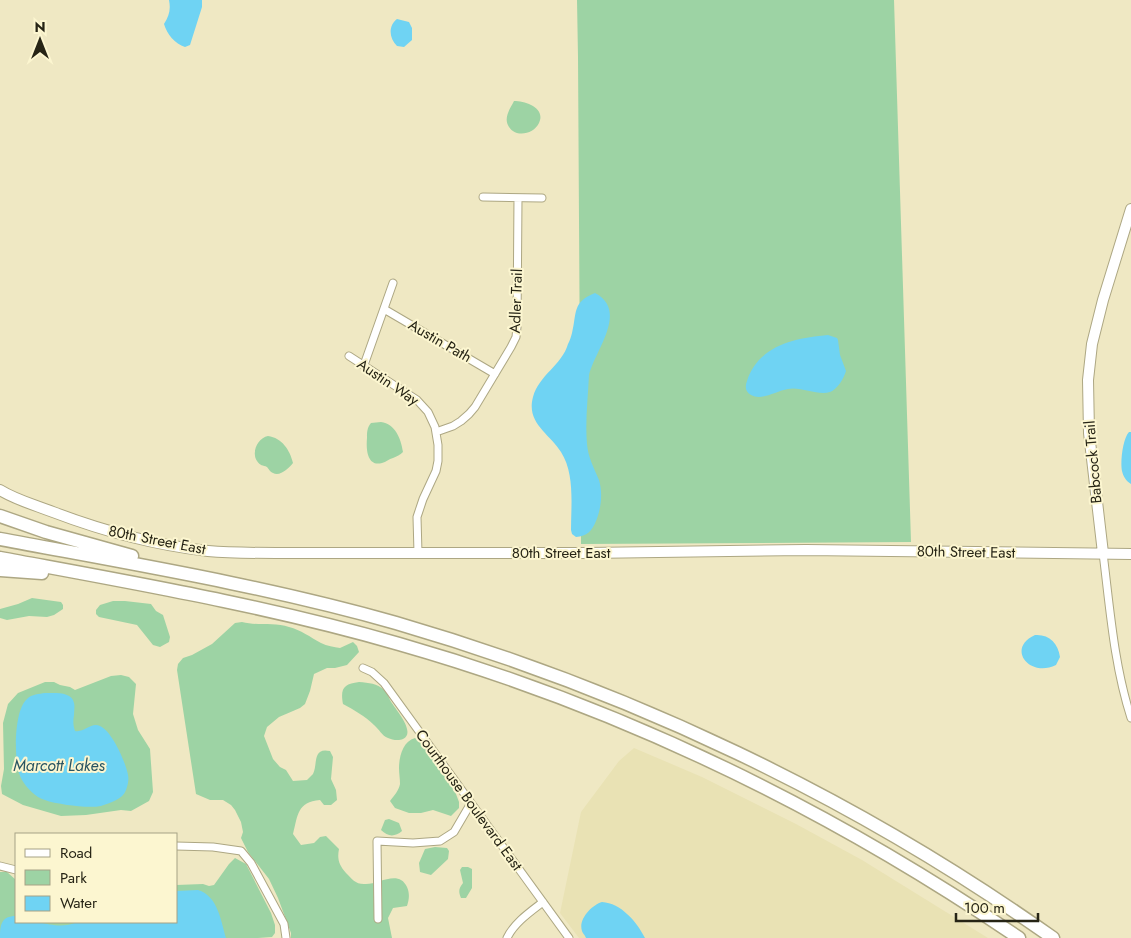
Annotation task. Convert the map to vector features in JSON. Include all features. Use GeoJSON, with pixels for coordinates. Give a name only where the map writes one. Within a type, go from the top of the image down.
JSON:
{"type":"FeatureCollection","features":[{"type":"Feature","properties":{"kind":"highway"},"geometry":{"type":"LineString","coordinates":[[0,516],[78,542],[226,582]]}},
{"type":"Feature","properties":{"kind":"highway"},"geometry":{"type":"LineString","coordinates":[[0,539],[226,582],[347,610],[454,641],[556,676],[649,713],[739,754],[845,808],[924,854],[1008,907],[1052,938]]}},
{"type":"Feature","properties":{"kind":"highway"},"geometry":{"type":"LineString","coordinates":[[0,558],[218,600],[326,624],[438,655],[545,692],[662,739],[756,783],[836,825],[936,883],[1019,938]]}},
{"type":"Feature","properties":{"kind":"highway"},"geometry":{"type":"LineString","coordinates":[[0,570],[84,577],[218,600]]}},
{"type":"Feature","properties":{"kind":"street"},"geometry":{"type":"LineString","coordinates":[[483,197],[542,198]]}},
{"type":"Feature","properties":{"kind":"street","name":"Adler Trail"},"geometry":{"type":"LineString","coordinates":[[436,432],[461,421],[475,407],[514,341],[516,332],[518,198]]}},
{"type":"Feature","properties":{"kind":"street","name":"Babcock Trail"},"geometry":{"type":"LineString","coordinates":[[1131,209],[1103,300],[1092,344],[1088,380],[1089,433],[1103,553],[1117,659],[1131,718]]}},
{"type":"Feature","properties":{"kind":"street"},"geometry":{"type":"LineString","coordinates":[[364,365],[393,283]]}},
{"type":"Feature","properties":{"kind":"street","name":"Austin Path"},"geometry":{"type":"LineString","coordinates":[[384,309],[495,374]]}},
{"type":"Feature","properties":{"kind":"street","name":"Austin Way"},"geometry":{"type":"LineString","coordinates":[[349,356],[417,400],[432,419],[438,445],[438,461],[436,471],[423,498],[417,517],[418,553]]}},
{"type":"Feature","properties":{"kind":"street","name":"80th Street East"},"geometry":{"type":"LineString","coordinates":[[0,490],[95,527],[132,538],[208,551],[247,553],[418,553],[793,550],[1131,554]]}},
{"type":"Feature","properties":{"kind":"street","name":"Courthouse Boulevard East"},"geometry":{"type":"LineString","coordinates":[[363,668],[372,672],[384,683],[569,938]]}},
{"type":"Feature","properties":{"kind":"street"},"geometry":{"type":"LineString","coordinates":[[378,919],[377,841],[440,841],[454,832],[471,803]]}},
{"type":"Feature","properties":{"kind":"street"},"geometry":{"type":"LineString","coordinates":[[178,846],[213,847],[241,851],[252,863],[284,924],[286,938]]}},
{"type":"Feature","properties":{"kind":"street"},"geometry":{"type":"LineString","coordinates":[[0,866],[15,870]]}},
{"type":"Feature","properties":{"kind":"street"},"geometry":{"type":"LineString","coordinates":[[507,938],[521,919],[543,902]]}},
{"type":"Feature","properties":{"kind":"shaded area"},"geometry":{"type":"Polygon","coordinates":[[[634,748],[702,777],[796,824],[862,860],[988,938],[579,938],[560,913],[581,812],[619,761],[634,748]]]}},
{"type":"Feature","properties":{"kind":"green space"},"geometry":{"type":"Polygon","coordinates":[[[577,0],[894,0],[911,542],[581,544],[577,0]]]}},
{"type":"Feature","properties":{"kind":"green space"},"geometry":{"type":"Polygon","coordinates":[[[514,101],[524,102],[537,109],[540,113],[540,118],[537,127],[529,132],[516,133],[509,127],[507,117],[514,101]]]}},
{"type":"Feature","properties":{"kind":"green space"},"geometry":{"type":"Polygon","coordinates":[[[381,422],[394,429],[401,442],[403,452],[385,462],[377,464],[370,460],[368,456],[367,432],[371,423],[381,422]]]}},
{"type":"Feature","properties":{"kind":"green space"},"geometry":{"type":"Polygon","coordinates":[[[268,436],[277,439],[285,445],[293,463],[279,474],[272,473],[267,467],[259,464],[255,457],[255,450],[259,442],[268,436]]]}},
{"type":"Feature","properties":{"kind":"green space"},"geometry":{"type":"Polygon","coordinates":[[[32,598],[61,602],[63,609],[47,617],[29,616],[7,620],[0,618],[0,609],[32,598]]]}},
{"type":"Feature","properties":{"kind":"green space"},"geometry":{"type":"Polygon","coordinates":[[[113,601],[151,604],[156,611],[163,615],[170,637],[169,642],[160,647],[153,645],[137,625],[99,617],[96,614],[96,610],[100,605],[113,601]]]}},
{"type":"Feature","properties":{"kind":"green space"},"geometry":{"type":"Polygon","coordinates":[[[242,622],[289,627],[333,647],[340,648],[353,642],[357,646],[359,652],[347,665],[327,668],[314,674],[305,704],[279,717],[267,727],[264,736],[273,759],[280,767],[286,770],[293,781],[307,780],[313,774],[318,754],[324,750],[330,751],[333,757],[331,779],[336,790],[337,800],[331,805],[324,805],[320,800],[307,803],[298,815],[293,834],[301,845],[314,843],[320,837],[326,836],[339,849],[338,859],[342,867],[357,883],[371,883],[394,878],[403,882],[408,890],[408,901],[407,906],[393,908],[388,918],[392,938],[291,938],[291,933],[278,898],[269,879],[248,852],[241,838],[243,832],[241,822],[235,810],[223,800],[210,800],[196,794],[177,670],[178,664],[183,658],[212,644],[235,623],[242,622]]]}},
{"type":"Feature","properties":{"kind":"green space"},"geometry":{"type":"Polygon","coordinates":[[[121,675],[129,677],[136,684],[133,714],[138,730],[150,749],[153,792],[149,801],[131,811],[121,810],[61,816],[23,805],[2,794],[1,786],[4,769],[3,723],[8,704],[18,693],[45,682],[54,682],[75,690],[111,676],[121,675]]]}},
{"type":"Feature","properties":{"kind":"green space"},"geometry":{"type":"Polygon","coordinates":[[[359,682],[376,685],[386,692],[406,726],[407,736],[400,740],[386,737],[367,719],[343,704],[342,694],[344,688],[359,682]]]}},
{"type":"Feature","properties":{"kind":"green space"},"geometry":{"type":"Polygon","coordinates":[[[415,738],[420,741],[431,755],[456,794],[459,808],[451,816],[433,810],[409,813],[395,808],[390,801],[400,784],[399,764],[402,750],[407,742],[415,738]]]}},
{"type":"Feature","properties":{"kind":"green space"},"geometry":{"type":"Polygon","coordinates":[[[389,819],[399,823],[402,831],[392,835],[386,834],[381,830],[385,820],[389,819]]]}},
{"type":"Feature","properties":{"kind":"green space"},"geometry":{"type":"Polygon","coordinates":[[[435,847],[447,848],[449,851],[448,859],[431,875],[420,872],[419,863],[425,849],[435,847]]]}},
{"type":"Feature","properties":{"kind":"green space"},"geometry":{"type":"Polygon","coordinates":[[[235,858],[246,864],[271,913],[275,925],[275,933],[272,937],[0,938],[0,872],[7,872],[15,879],[15,923],[178,923],[178,885],[214,885],[235,858]]]}},
{"type":"Feature","properties":{"kind":"green space"},"geometry":{"type":"Polygon","coordinates":[[[462,867],[472,869],[472,888],[466,898],[461,898],[459,893],[463,883],[460,870],[462,867]]]}},
{"type":"Feature","properties":{"kind":"water"},"geometry":{"type":"Polygon","coordinates":[[[169,0],[202,0],[202,7],[190,45],[185,47],[178,44],[165,28],[164,24],[170,10],[169,0]]]}},
{"type":"Feature","properties":{"kind":"water"},"geometry":{"type":"Polygon","coordinates":[[[397,19],[409,22],[412,28],[412,40],[404,47],[397,46],[391,36],[392,25],[397,19]]]}},
{"type":"Feature","properties":{"kind":"water"},"geometry":{"type":"Polygon","coordinates":[[[595,293],[605,301],[609,310],[610,320],[589,375],[587,409],[586,435],[588,449],[591,462],[599,480],[601,501],[593,528],[586,534],[576,537],[572,534],[571,530],[571,490],[565,461],[556,445],[536,421],[532,406],[533,397],[540,382],[565,351],[579,304],[582,300],[595,293]]]}},
{"type":"Feature","properties":{"kind":"water"},"geometry":{"type":"Polygon","coordinates":[[[828,335],[838,340],[840,355],[846,371],[844,377],[833,391],[820,393],[793,388],[760,397],[755,397],[748,392],[746,383],[753,369],[769,351],[791,341],[828,335]]]}},
{"type":"Feature","properties":{"kind":"water"},"geometry":{"type":"Polygon","coordinates":[[[1129,432],[1131,432],[1131,484],[1124,477],[1121,467],[1124,445],[1129,432]]]}},
{"type":"Feature","properties":{"kind":"water"},"geometry":{"type":"Polygon","coordinates":[[[1035,635],[1045,636],[1055,644],[1060,657],[1056,665],[1037,668],[1024,660],[1022,647],[1026,641],[1035,635]]]}},
{"type":"Feature","properties":{"kind":"water","name":"Marcott Lakes"},"geometry":{"type":"Polygon","coordinates":[[[36,694],[62,694],[73,699],[75,731],[97,725],[105,729],[114,741],[127,770],[128,777],[126,790],[119,798],[97,807],[67,805],[38,797],[24,783],[17,766],[17,723],[27,699],[36,694]]]}},
{"type":"Feature","properties":{"kind":"water"},"geometry":{"type":"Polygon","coordinates":[[[198,890],[205,893],[218,910],[226,938],[0,938],[2,922],[11,916],[15,916],[15,923],[58,925],[74,923],[178,923],[178,891],[198,890]]]}},
{"type":"Feature","properties":{"kind":"water"},"geometry":{"type":"Polygon","coordinates":[[[602,902],[616,906],[628,914],[645,938],[586,938],[581,926],[584,917],[590,909],[602,902]]]}}]}
